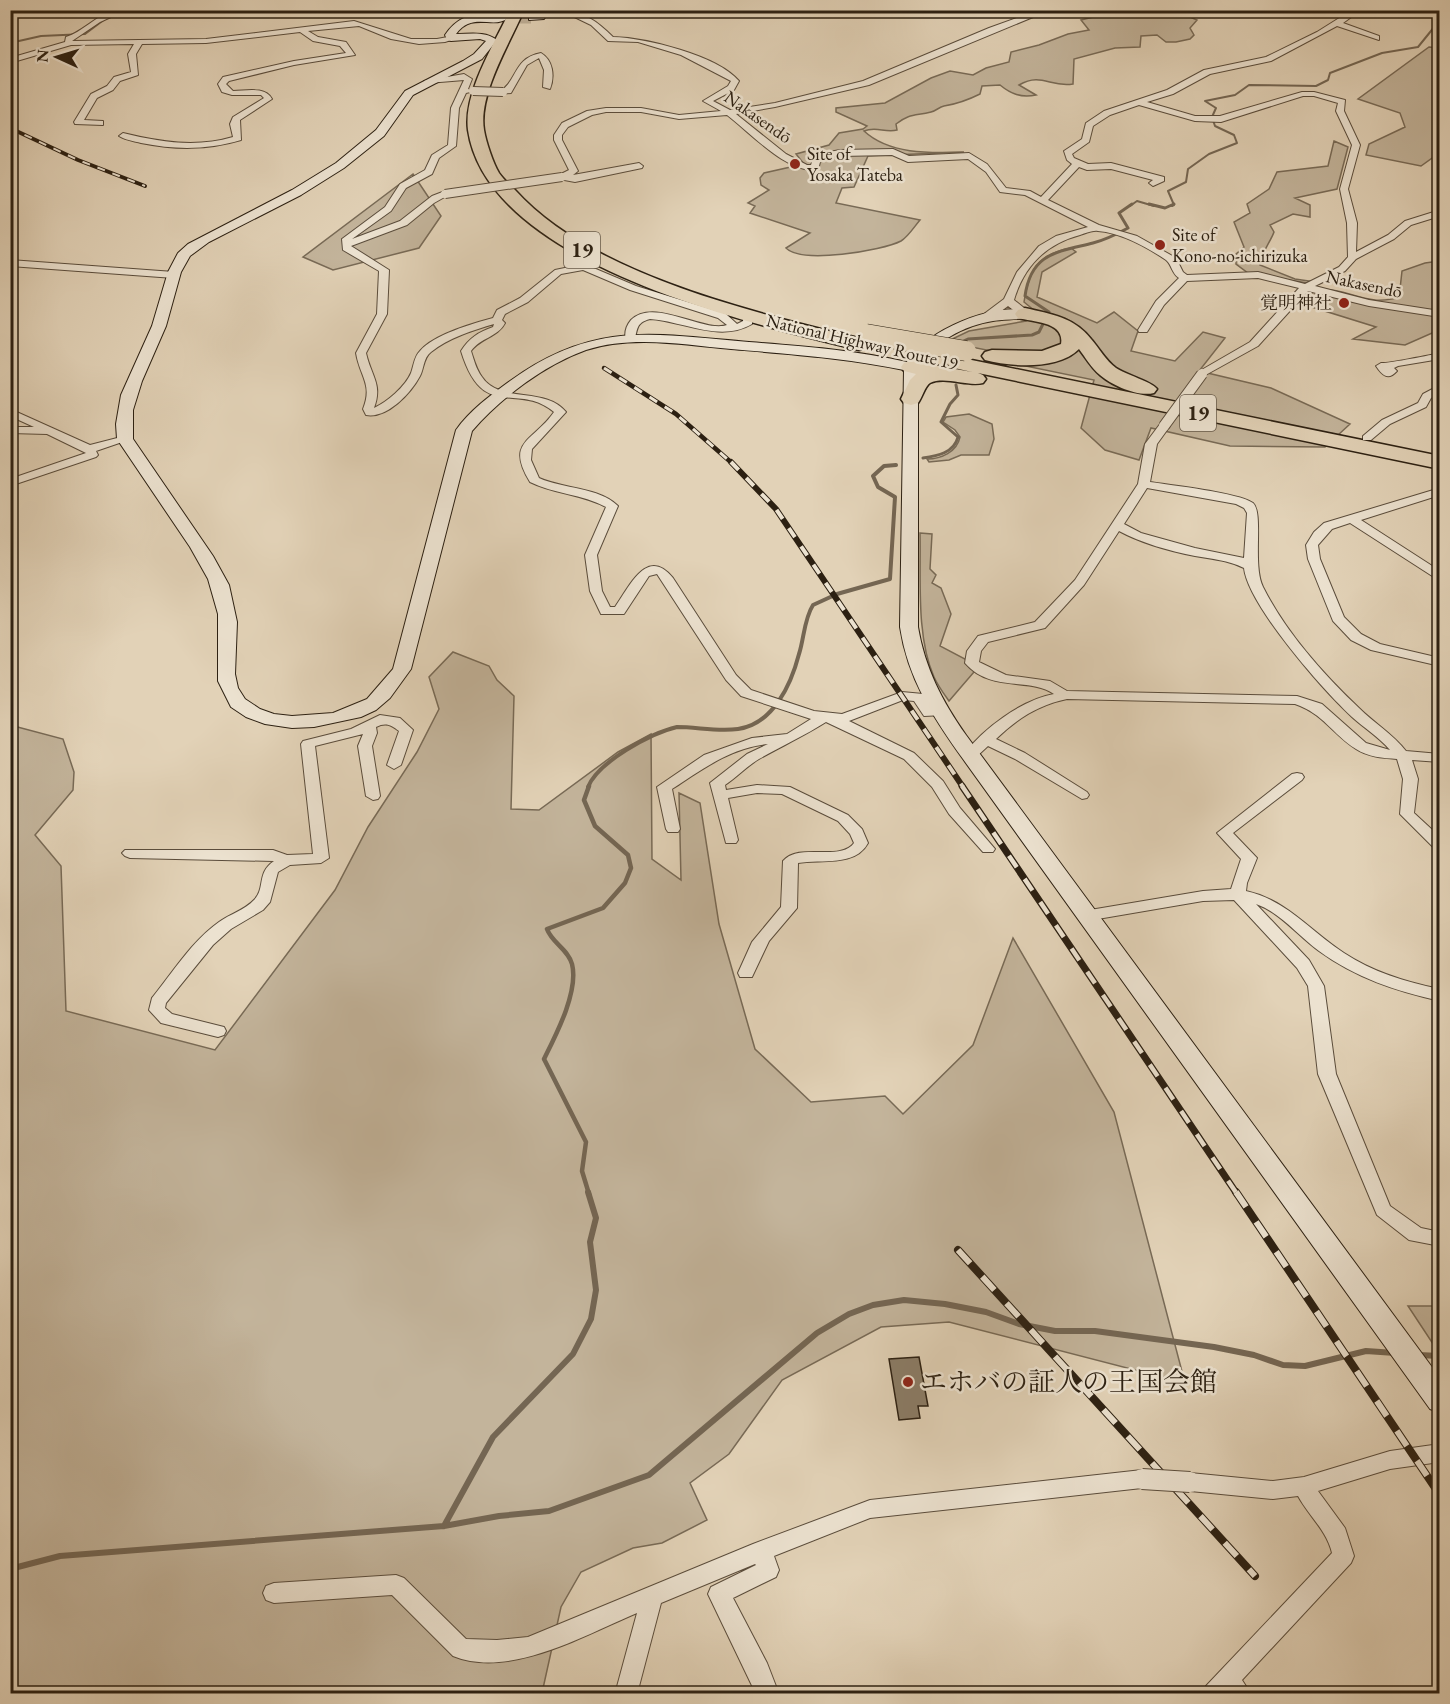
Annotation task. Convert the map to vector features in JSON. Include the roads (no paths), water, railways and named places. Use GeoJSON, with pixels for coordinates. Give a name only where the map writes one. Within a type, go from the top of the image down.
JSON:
{"type":"FeatureCollection","features":[{"type":"Feature","properties":{"kind":"highway","name":"National Highway Route 19"},"geometry":{"type":"LineString","coordinates":[[520,14],[489,74],[478,108],[477,140],[486,165],[497,182],[525,211],[557,235],[611,266],[677,293],[748,316],[859,345],[1313,427],[1440,453]]}},
{"type":"Feature","properties":{"kind":"highway","name":"National Highway Route 19"},"geometry":{"type":"LineString","coordinates":[[520,14],[492,94],[487,121],[490,147],[510,182],[547,218],[578,239],[618,260],[686,289],[859,345]]}},
{"type":"Feature","properties":{"kind":"highway"},"geometry":{"type":"LineString","coordinates":[[1025,314],[1058,321],[1069,329]]}},
{"type":"Feature","properties":{"kind":"highway","name":"19"},"geometry":{"type":"LineString","coordinates":[[911,367],[1049,357],[1070,347],[1072,337],[1069,329]]}},
{"type":"Feature","properties":{"kind":"highway","name":"19"},"geometry":{"type":"LineString","coordinates":[[1069,329],[1085,343],[1107,371],[1128,383],[1146,389],[1249,409],[1313,427]]}},
{"type":"Feature","properties":{"kind":"highway","name":"National Highway Route 19"},"geometry":{"type":"LineString","coordinates":[[960,362],[1232,419],[1339,444],[1440,463]]}},
{"type":"Feature","properties":{"kind":"highway"},"geometry":{"type":"LineString","coordinates":[[911,399],[917,383],[925,377],[960,362]]}},
{"type":"Feature","properties":{"kind":"street"},"geometry":{"type":"LineString","coordinates":[[453,38],[450,35],[458,23],[489,10]]}},
{"type":"Feature","properties":{"kind":"street"},"geometry":{"type":"LineString","coordinates":[[473,18],[520,14],[540,17],[545,10]]}},
{"type":"Feature","properties":{"kind":"street"},"geometry":{"type":"LineString","coordinates":[[565,12],[584,10]]}},
{"type":"Feature","properties":{"kind":"street"},"geometry":{"type":"LineString","coordinates":[[346,245],[382,233],[411,219],[434,198],[445,194],[564,177],[572,173],[573,168],[558,140],[558,135],[565,124],[575,119],[606,110],[623,109],[679,117],[729,113],[774,105],[874,81],[992,30],[1047,10]]}},
{"type":"Feature","properties":{"kind":"street"},"geometry":{"type":"LineString","coordinates":[[1154,183],[1161,179],[1111,166],[1087,167],[1071,160],[1067,153],[1086,140],[1089,125],[1107,113],[1170,92],[1207,72],[1268,59],[1338,24],[1358,10]]}},
{"type":"Feature","properties":{"kind":"street"},"geometry":{"type":"LineString","coordinates":[[71,44],[67,41],[116,11]]}},
{"type":"Feature","properties":{"kind":"street","name":"Nakasendō"},"geometry":{"type":"LineString","coordinates":[[565,12],[594,23],[611,39],[638,40],[684,53],[730,76],[735,81],[731,88],[706,100],[729,113],[801,166],[815,168],[818,159],[840,153],[893,152],[908,159],[965,156],[976,159],[994,175],[1003,190],[1024,193],[1043,200]]}},
{"type":"Feature","properties":{"kind":"street"},"geometry":{"type":"LineString","coordinates":[[10,58],[71,44],[206,41],[363,24],[397,38],[417,41],[441,42],[453,38],[481,36],[492,40],[483,53],[428,81],[401,100],[382,131],[353,155],[288,197],[204,239],[183,256],[174,275],[159,325],[129,397],[124,417],[125,439],[213,572],[225,602],[229,628],[225,666],[229,689],[241,707],[269,718],[321,722],[349,716],[370,706],[384,692],[402,669],[458,444],[464,430],[474,418],[503,394],[551,361],[570,351],[598,343],[630,339],[859,345],[903,355],[928,340],[942,337]]}},
{"type":"Feature","properties":{"kind":"street"},"geometry":{"type":"LineString","coordinates":[[1338,24],[1376,38]]}},
{"type":"Feature","properties":{"kind":"street"},"geometry":{"type":"LineString","coordinates":[[123,136],[185,148],[213,145],[238,138],[234,124],[236,119],[268,99],[262,93],[232,93],[225,90],[222,84],[226,79],[294,63],[351,55],[343,44],[307,36],[303,30]]}},
{"type":"Feature","properties":{"kind":"street"},"geometry":{"type":"LineString","coordinates":[[99,123],[78,122],[94,96],[110,88],[117,79],[135,73],[132,54],[139,42]]}},
{"type":"Feature","properties":{"kind":"street"},"geometry":{"type":"LineString","coordinates":[[459,65],[486,60],[494,52],[500,50]]}},
{"type":"Feature","properties":{"kind":"street"},"geometry":{"type":"LineString","coordinates":[[463,91],[508,91],[522,64],[535,56],[541,56],[547,64],[550,75],[547,87]]}},
{"type":"Feature","properties":{"kind":"street"},"geometry":{"type":"LineString","coordinates":[[459,65],[482,70],[489,74]]}},
{"type":"Feature","properties":{"kind":"street"},"geometry":{"type":"LineString","coordinates":[[428,81],[464,76],[468,79],[455,108],[452,146],[435,157],[429,172],[403,186],[388,209],[347,239],[346,248],[384,270],[382,314],[361,353],[374,387],[373,398],[368,409],[370,413],[386,407],[413,379],[424,352],[462,332],[497,320],[501,312],[524,300],[558,272],[584,267],[633,288],[722,316],[732,324],[730,328]]}},
{"type":"Feature","properties":{"kind":"street"},"geometry":{"type":"LineString","coordinates":[[1136,102],[1206,119],[1226,118],[1302,94],[1314,94],[1342,102],[1340,111],[1356,145],[1344,189],[1352,223],[1351,252],[1353,257]]}},
{"type":"Feature","properties":{"kind":"street"},"geometry":{"type":"LineString","coordinates":[[1077,163],[1074,169],[1043,200],[1096,227],[1134,238],[1173,260],[1179,274],[1185,278],[1160,303],[1143,330]]}},
{"type":"Feature","properties":{"kind":"street"},"geometry":{"type":"LineString","coordinates":[[564,177],[575,179],[639,166]]}},
{"type":"Feature","properties":{"kind":"street"},"geometry":{"type":"LineString","coordinates":[[1062,694],[1053,685],[1010,681],[984,672],[972,663],[974,651],[983,639],[1040,625],[1080,582],[1144,484],[1151,444],[1202,374],[1254,344],[1306,287],[1342,269],[1353,257],[1391,237],[1408,223],[1440,213]]}},
{"type":"Feature","properties":{"kind":"street"},"geometry":{"type":"LineString","coordinates":[[1096,227],[1058,239],[1047,246],[1020,272],[1009,300],[984,319],[942,337],[921,350],[911,367],[909,627],[911,648],[918,671],[939,712],[969,755],[1440,1401]]}},
{"type":"Feature","properties":{"kind":"street"},"geometry":{"type":"LineString","coordinates":[[10,262],[174,275]]}},
{"type":"Feature","properties":{"kind":"street","name":"Nakasendō"},"geometry":{"type":"LineString","coordinates":[[1185,278],[1258,275],[1369,303],[1440,314]]}},
{"type":"Feature","properties":{"kind":"street"},"geometry":{"type":"LineString","coordinates":[[1009,300],[1014,307],[1025,314]]}},
{"type":"Feature","properties":{"kind":"street"},"geometry":{"type":"LineString","coordinates":[[1423,312],[1425,306],[1440,302]]}},
{"type":"Feature","properties":{"kind":"street"},"geometry":{"type":"LineString","coordinates":[[984,319],[1025,314]]}},
{"type":"Feature","properties":{"kind":"street"},"geometry":{"type":"LineString","coordinates":[[630,339],[628,328],[632,322],[649,316],[665,317],[717,329],[745,324],[748,322],[748,316]]}},
{"type":"Feature","properties":{"kind":"street"},"geometry":{"type":"LineString","coordinates":[[497,320],[500,323],[497,329],[475,340],[466,351],[474,376],[481,385],[503,394],[547,403],[560,412],[526,448],[525,460],[534,480],[558,491],[603,500],[612,506],[591,555],[596,591],[606,611],[619,611],[645,573],[656,569],[661,571],[738,687],[754,697],[828,719],[890,745],[922,767],[943,789],[954,811],[988,849]]}},
{"type":"Feature","properties":{"kind":"street"},"geometry":{"type":"LineString","coordinates":[[859,345],[911,367]]}},
{"type":"Feature","properties":{"kind":"street"},"geometry":{"type":"LineString","coordinates":[[859,345],[905,387],[911,399]]}},
{"type":"Feature","properties":{"kind":"street"},"geometry":{"type":"LineString","coordinates":[[1381,366],[1387,374],[1392,371],[1388,366],[1399,360],[1416,358],[1426,360],[1440,356]]}},
{"type":"Feature","properties":{"kind":"street"},"geometry":{"type":"LineString","coordinates":[[1367,438],[1386,422],[1422,405],[1427,396],[1440,388]]}},
{"type":"Feature","properties":{"kind":"street"},"geometry":{"type":"LineString","coordinates":[[10,412],[78,442],[89,449],[92,455],[10,483]]}},
{"type":"Feature","properties":{"kind":"street"},"geometry":{"type":"LineString","coordinates":[[10,430],[50,431]]}},
{"type":"Feature","properties":{"kind":"street"},"geometry":{"type":"LineString","coordinates":[[89,449],[125,439]]}},
{"type":"Feature","properties":{"kind":"street"},"geometry":{"type":"LineString","coordinates":[[1144,484],[1239,501],[1249,506],[1253,513],[1251,573],[1259,590],[1288,635],[1342,700],[1387,737],[1402,755],[1410,770],[1407,814],[1440,846]]}},
{"type":"Feature","properties":{"kind":"street"},"geometry":{"type":"LineString","coordinates":[[1440,491],[1328,526],[1318,535],[1312,546],[1314,559],[1338,618],[1356,637],[1376,647],[1440,662]]}},
{"type":"Feature","properties":{"kind":"street"},"geometry":{"type":"LineString","coordinates":[[1352,519],[1440,578]]}},
{"type":"Feature","properties":{"kind":"street"},"geometry":{"type":"LineString","coordinates":[[1117,525],[1137,536],[1194,552],[1234,558],[1251,566]]}},
{"type":"Feature","properties":{"kind":"street"},"geometry":{"type":"LineString","coordinates":[[969,755],[1016,713],[1038,701],[1062,694],[1274,697],[1297,700],[1317,707],[1361,746],[1379,753],[1440,758]]}},
{"type":"Feature","properties":{"kind":"street"},"geometry":{"type":"LineString","coordinates":[[731,840],[722,795],[717,783],[752,757],[828,719],[844,718],[902,696],[918,697],[929,713],[939,712]]}},
{"type":"Feature","properties":{"kind":"street"},"geometry":{"type":"LineString","coordinates":[[370,706],[374,722],[365,746],[373,796]]}},
{"type":"Feature","properties":{"kind":"street"},"geometry":{"type":"LineString","coordinates":[[130,853],[273,855],[286,860],[321,858],[308,744],[356,732],[374,722],[395,721],[406,730],[394,765]]}},
{"type":"Feature","properties":{"kind":"street"},"geometry":{"type":"LineString","coordinates":[[673,829],[664,787],[709,758],[757,741],[790,738]]}},
{"type":"Feature","properties":{"kind":"street"},"geometry":{"type":"LineString","coordinates":[[987,740],[1020,756],[1082,795]]}},
{"type":"Feature","properties":{"kind":"street"},"geometry":{"type":"LineString","coordinates":[[1297,777],[1224,833],[1249,858],[1239,883],[1238,895],[1303,964],[1316,986],[1327,1074],[1383,1210],[1416,1235],[1440,1239]]}},
{"type":"Feature","properties":{"kind":"street"},"geometry":{"type":"LineString","coordinates":[[722,795],[757,789],[785,790],[843,818],[857,832],[861,843],[857,850],[844,855],[797,858],[791,861],[789,908],[767,930],[752,952],[746,973]]}},
{"type":"Feature","properties":{"kind":"street"},"geometry":{"type":"LineString","coordinates":[[218,1031],[167,1019],[157,1010],[158,1002],[207,941],[225,925],[258,906],[265,898],[271,870],[286,860]]}},
{"type":"Feature","properties":{"kind":"street"},"geometry":{"type":"LineString","coordinates":[[1086,916],[1208,895],[1238,895],[1262,901],[1287,913],[1323,946],[1366,973],[1391,984],[1440,995]]}},
{"type":"Feature","properties":{"kind":"street"},"geometry":{"type":"LineString","coordinates":[[274,1593],[396,1585],[461,1649],[497,1651],[528,1648],[760,1551],[870,1509],[1142,1479],[1273,1490],[1304,1486],[1390,1460],[1440,1453]]}},
{"type":"Feature","properties":{"kind":"street"},"geometry":{"type":"LineString","coordinates":[[1227,1689],[1343,1556],[1338,1535],[1314,1505],[1304,1486]]}},
{"type":"Feature","properties":{"kind":"street"},"geometry":{"type":"LineString","coordinates":[[760,1551],[768,1570],[718,1594],[759,1671],[761,1692]]}},
{"type":"Feature","properties":{"kind":"street"},"geometry":{"type":"LineString","coordinates":[[626,1694],[652,1597]]}},
{"type":"Feature","properties":{"kind":"waterway"},"geometry":{"type":"LineString","coordinates":[[113,15],[131,10]]}},
{"type":"Feature","properties":{"kind":"waterway"},"geometry":{"type":"LineString","coordinates":[[1174,204],[1168,191],[1186,182],[1188,169],[1209,154],[1237,143],[1234,135],[1215,126],[1212,117],[1216,108],[1205,101],[1235,95],[1249,85],[1316,86],[1328,80],[1330,73],[1382,53],[1418,47],[1435,26],[1436,18],[1440,16]]}},
{"type":"Feature","properties":{"kind":"waterway"},"geometry":{"type":"LineString","coordinates":[[10,43],[41,36],[85,34],[105,19]]}},
{"type":"Feature","properties":{"kind":"waterway"},"geometry":{"type":"LineString","coordinates":[[1130,206],[1137,201],[1154,206]]}},
{"type":"Feature","properties":{"kind":"waterway"},"geometry":{"type":"LineString","coordinates":[[1049,312],[1025,296],[1033,271],[1040,263],[1057,252],[1102,240],[1128,228],[1119,213],[1132,204]]}},
{"type":"Feature","properties":{"kind":"waterway"},"geometry":{"type":"LineString","coordinates":[[1149,204],[1165,208],[1174,204]]}},
{"type":"Feature","properties":{"kind":"waterway"},"geometry":{"type":"LineString","coordinates":[[959,343],[968,339],[1032,335],[1039,332],[1043,324]]}},
{"type":"Feature","properties":{"kind":"waterway"},"geometry":{"type":"LineString","coordinates":[[923,458],[944,453],[956,442],[958,437],[941,422],[950,404],[958,395],[956,385]]}},
{"type":"Feature","properties":{"kind":"waterway"},"geometry":{"type":"LineString","coordinates":[[588,787],[602,768],[626,750],[666,730],[677,727],[738,729],[750,726],[771,711],[779,701],[796,666],[808,616],[813,605],[837,594],[890,579],[895,497],[878,487],[873,476],[884,466],[896,465]]}},
{"type":"Feature","properties":{"kind":"waterway"},"geometry":{"type":"LineString","coordinates":[[589,786],[584,800],[595,826],[628,855],[631,868],[625,883],[603,908],[547,929],[570,959],[573,975],[565,1013],[544,1059],[586,1142],[582,1171],[589,1194]]}},
{"type":"Feature","properties":{"kind":"waterway"},"geometry":{"type":"LineString","coordinates":[[444,1526],[493,1437],[573,1354],[591,1319],[596,1290],[590,1242],[596,1218],[588,1192]]}},
{"type":"Feature","properties":{"kind":"waterway"},"geometry":{"type":"LineString","coordinates":[[444,1526],[499,1516],[549,1511],[649,1475],[817,1333],[849,1314],[873,1305],[904,1300],[945,1304],[986,1312],[1019,1324],[1055,1331],[1095,1331],[1214,1347],[1254,1355],[1283,1365],[1305,1366],[1366,1351],[1395,1353]]}},
{"type":"Feature","properties":{"kind":"waterway"},"geometry":{"type":"LineString","coordinates":[[1418,1355],[1440,1356]]}},
{"type":"Feature","properties":{"kind":"waterway"},"geometry":{"type":"LineString","coordinates":[[10,1569],[60,1556],[444,1526]]}},
{"type":"Feature","properties":{"kind":"tunnel"},"geometry":{"type":"LineString","coordinates":[[503,18],[533,18]]}},
{"type":"Feature","properties":{"kind":"railway"},"geometry":{"type":"LineString","coordinates":[[10,128],[78,160],[145,186]]}},
{"type":"Feature","properties":{"kind":"railway"},"geometry":{"type":"LineString","coordinates":[[604,368],[676,414],[732,464]]}},
{"type":"Feature","properties":{"kind":"railway"},"geometry":{"type":"LineString","coordinates":[[732,464],[776,509],[963,787]]}},
{"type":"Feature","properties":{"kind":"railway"},"geometry":{"type":"LineString","coordinates":[[962,786],[1237,1194]]}},
{"type":"Feature","properties":{"kind":"railway"},"geometry":{"type":"LineString","coordinates":[[1236,1192],[1440,1495]]}},
{"type":"Feature","properties":{"kind":"railway"},"geometry":{"type":"LineString","coordinates":[[958,1250],[1255,1576]]}},
{"type":"Feature","properties":{"kind":"place","name":"Site of Yosaka Tateba"},"geometry":{"type":"Point","coordinates":[795,164]}},
{"type":"Feature","properties":{"kind":"place","name":"Site of Kono-no-ichirizuka"},"geometry":{"type":"Point","coordinates":[1160,245]}},
{"type":"Feature","properties":{"kind":"place","name":"覚明神社"},"geometry":{"type":"Point","coordinates":[1344,303]}},
{"type":"Feature","properties":{"kind":"place","name":"エホバの証人の王国会館"},"geometry":{"type":"Point","coordinates":[908,1382]}}]}
